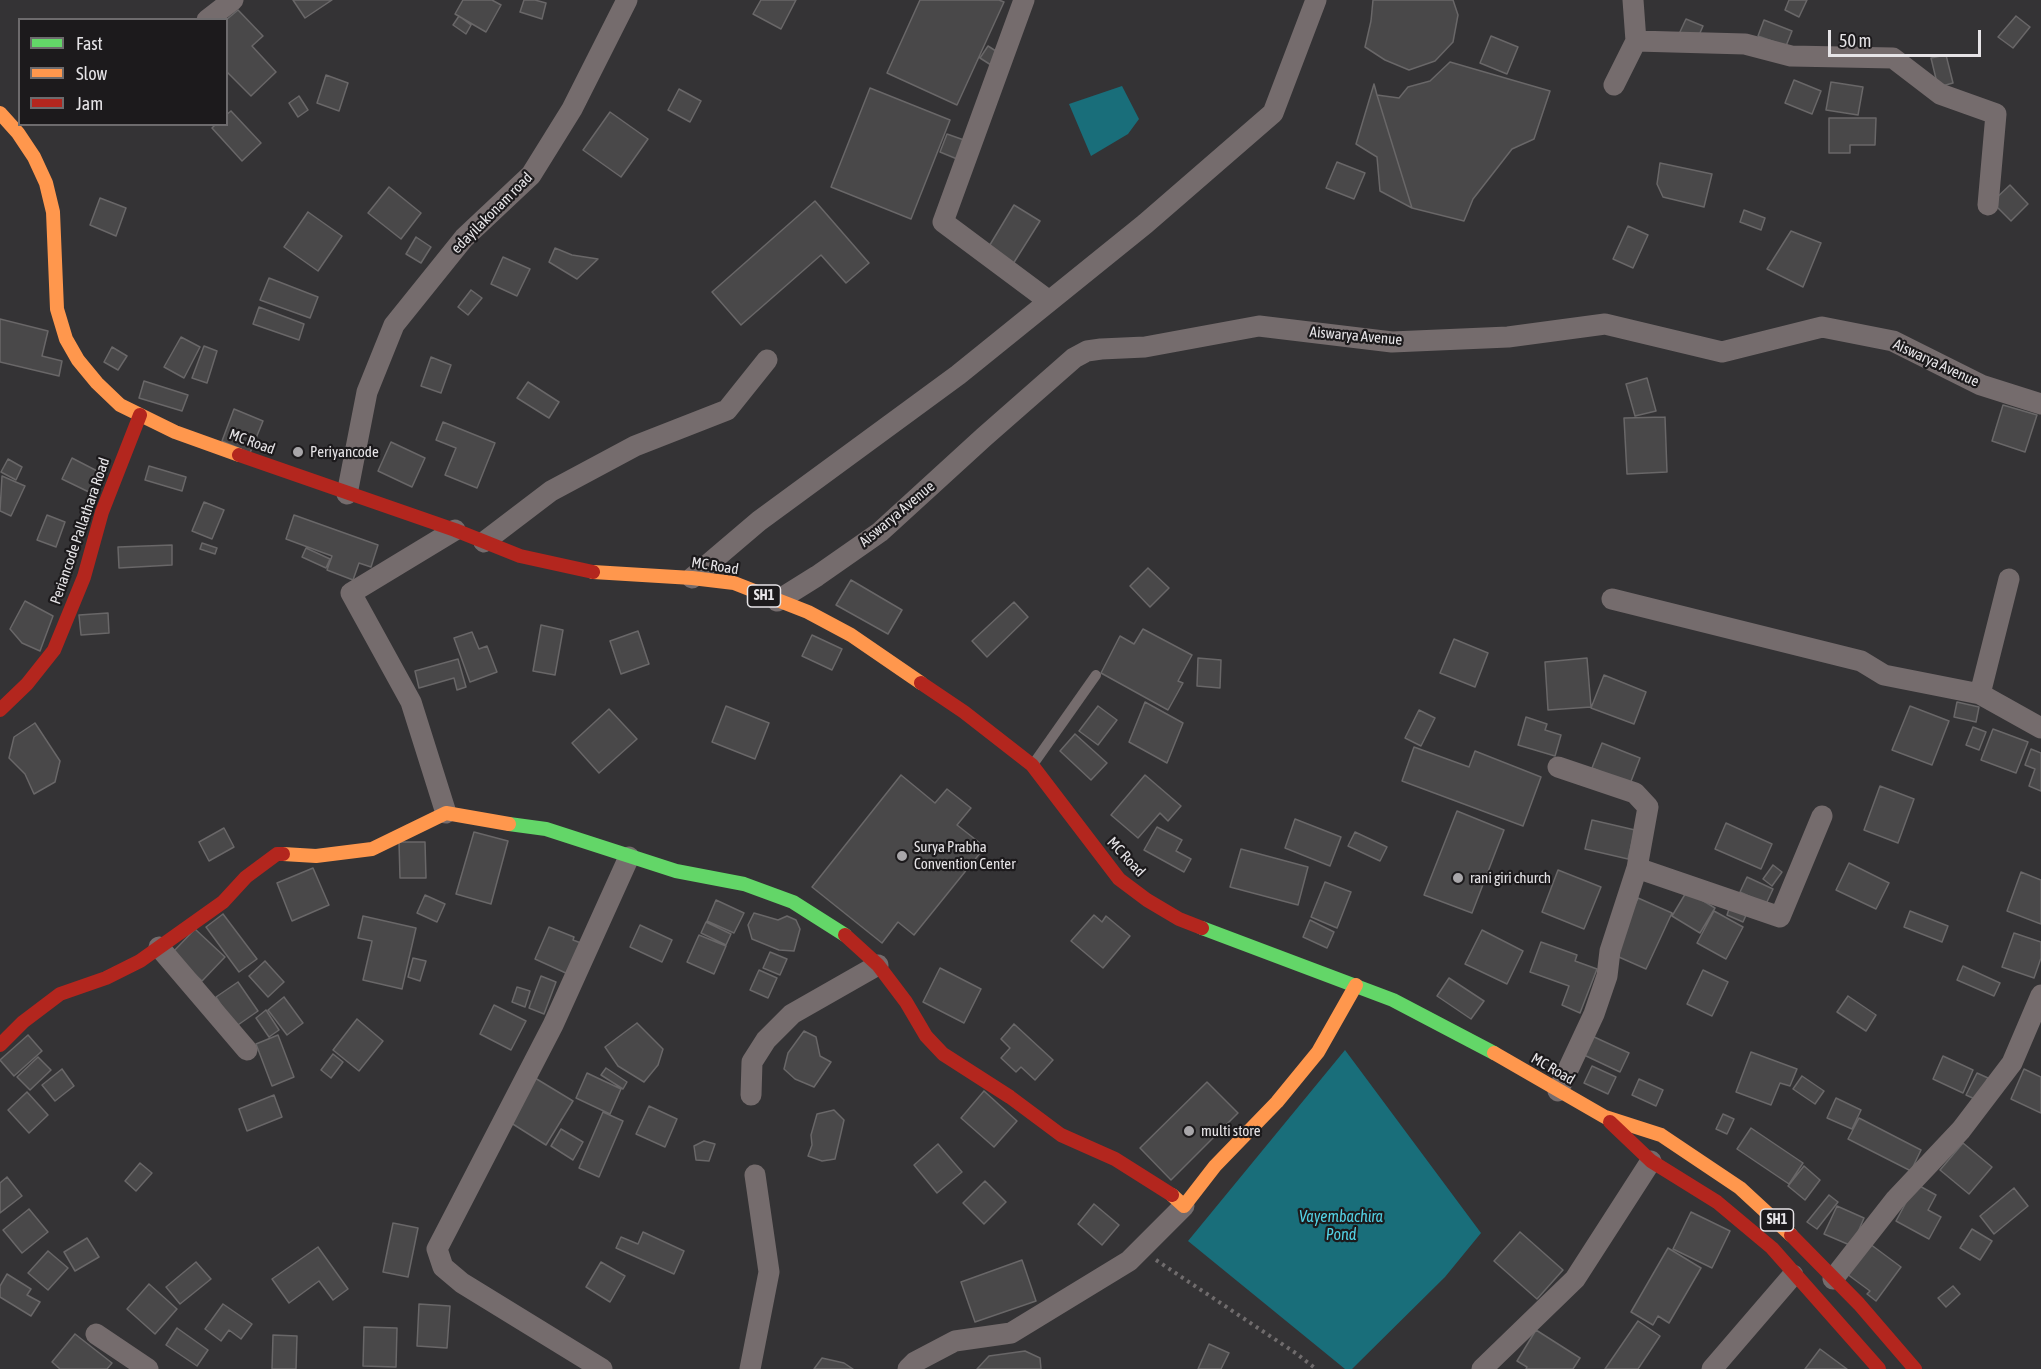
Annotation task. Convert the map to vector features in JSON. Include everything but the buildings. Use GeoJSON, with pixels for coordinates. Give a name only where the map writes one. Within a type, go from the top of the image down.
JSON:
{"type":"FeatureCollection","features":[{"type":"Feature","properties":{"kind":"main road","name":"MC Road"},"geometry":{"type":"LineString","coordinates":[[0,113],[18,124]]}},
{"type":"Feature","properties":{"kind":"main road","name":"MC Road"},"geometry":{"type":"LineString","coordinates":[[26,129],[53,212],[57,309],[66,339],[78,360],[97,383],[120,405],[175,432],[455,530],[520,556],[590,572],[734,583],[808,612],[851,635],[964,712],[1032,765],[1119,879],[1147,900],[1179,919],[1393,1000],[1493,1053],[1605,1117],[1661,1135],[1740,1188],[1781,1224],[1859,1304],[1915,1369]]}},
{"type":"Feature","properties":{"kind":"main road","name":"Periancode Pallathara Road"},"geometry":{"type":"LineString","coordinates":[[0,710],[27,684],[54,650],[84,578],[102,512],[140,415]]}},
{"type":"Feature","properties":{"kind":"main road"},"geometry":{"type":"LineString","coordinates":[[0,1045],[23,1022],[60,994],[106,978],[140,961],[223,902],[246,877],[277,854],[316,856],[372,849],[446,813],[546,829],[676,871],[744,884],[793,902],[810,911],[848,937],[878,965],[906,1002],[926,1036],[943,1054],[1010,1097],[1061,1135],[1115,1160],[1171,1194],[1184,1206],[1215,1166],[1277,1102],[1318,1052],[1356,985]]}},
{"type":"Feature","properties":{"kind":"main road","name":"MC Road"},"geometry":{"type":"LineString","coordinates":[[1605,1117],[1651,1161],[1717,1202],[1772,1248],[1872,1367]]}},
{"type":"Feature","properties":{"kind":"street"},"geometry":{"type":"LineString","coordinates":[[210,18],[233,0]]}},
{"type":"Feature","properties":{"kind":"street","name":"edayilakonam road"},"geometry":{"type":"LineString","coordinates":[[347,494],[367,392],[394,325],[464,238],[531,175],[572,109],[627,0]]}},
{"type":"Feature","properties":{"kind":"street"},"geometry":{"type":"LineString","coordinates":[[1024,0],[943,222],[1049,301]]}},
{"type":"Feature","properties":{"kind":"street"},"geometry":{"type":"LineString","coordinates":[[692,578],[759,521],[957,375],[1145,224],[1273,113],[1316,0]]}},
{"type":"Feature","properties":{"kind":"street"},"geometry":{"type":"LineString","coordinates":[[1614,85],[1636,41],[1633,0]]}},
{"type":"Feature","properties":{"kind":"street"},"geometry":{"type":"LineString","coordinates":[[1636,41],[1745,44],[1791,56],[1893,58],[1940,94],[1996,114],[1988,205]]}},
{"type":"Feature","properties":{"kind":"street","name":"Aiswarya Avenue"},"geometry":{"type":"LineString","coordinates":[[777,601],[880,532],[1074,358],[1087,351],[1146,347],[1259,326],[1392,342],[1509,337],[1605,324],[1722,352],[1822,327],[1893,341],[1981,385],[2041,404]]}},
{"type":"Feature","properties":{"kind":"street"},"geometry":{"type":"LineString","coordinates":[[484,542],[562,486],[635,446],[727,410],[767,360]]}},
{"type":"Feature","properties":{"kind":"street"},"geometry":{"type":"LineString","coordinates":[[446,813],[411,702],[351,593],[455,530]]}},
{"type":"Feature","properties":{"kind":"street"},"geometry":{"type":"LineString","coordinates":[[1980,694],[2009,579]]}},
{"type":"Feature","properties":{"kind":"street"},"geometry":{"type":"LineString","coordinates":[[1612,599],[1861,661],[1884,675],[1980,694],[2041,728]]}},
{"type":"Feature","properties":{"kind":"street"},"geometry":{"type":"LineString","coordinates":[[1558,767],[1635,793],[1648,807],[1637,868],[1610,951],[1607,976],[1594,1014],[1558,1091]]}},
{"type":"Feature","properties":{"kind":"street"},"geometry":{"type":"LineString","coordinates":[[1637,868],[1780,916],[1822,816]]}},
{"type":"Feature","properties":{"kind":"street"},"geometry":{"type":"LineString","coordinates":[[602,1369],[462,1282],[443,1267],[437,1249],[553,1025],[629,856]]}},
{"type":"Feature","properties":{"kind":"street"},"geometry":{"type":"LineString","coordinates":[[159,947],[248,1050]]}},
{"type":"Feature","properties":{"kind":"street"},"geometry":{"type":"LineString","coordinates":[[751,1095],[752,1062],[766,1040],[792,1014],[878,965]]}},
{"type":"Feature","properties":{"kind":"street"},"geometry":{"type":"LineString","coordinates":[[1833,1279],[1895,1200],[1961,1130],[2012,1063],[2041,995]]}},
{"type":"Feature","properties":{"kind":"street"},"geometry":{"type":"LineString","coordinates":[[1482,1369],[1575,1279],[1651,1161]]}},
{"type":"Feature","properties":{"kind":"street"},"geometry":{"type":"LineString","coordinates":[[750,1369],[769,1272],[755,1176]]}},
{"type":"Feature","properties":{"kind":"street"},"geometry":{"type":"LineString","coordinates":[[908,1369],[915,1362],[956,1341],[1011,1333],[1129,1261],[1184,1206]]}},
{"type":"Feature","properties":{"kind":"street"},"geometry":{"type":"LineString","coordinates":[[1712,1369],[1793,1275]]}},
{"type":"Feature","properties":{"kind":"street"},"geometry":{"type":"LineString","coordinates":[[96,1334],[148,1369]]}},
{"type":"Feature","properties":{"kind":"lane"},"geometry":{"type":"LineString","coordinates":[[1032,765],[1096,675]]}},
{"type":"Feature","properties":{"kind":"path"},"geometry":{"type":"LineString","coordinates":[[1140,1250],[1316,1369]]}},
{"type":"Feature","properties":{"kind":"water"},"geometry":{"type":"Polygon","coordinates":[[[1122,86],[1139,119],[1128,134],[1091,156],[1069,104],[1122,86]]]}},
{"type":"Feature","properties":{"kind":"water","name":"Vayembachira Pond"},"geometry":{"type":"Polygon","coordinates":[[[1345,1050],[1481,1233],[1445,1277],[1352,1369],[1345,1369],[1188,1241],[1345,1050]]]}},
{"type":"Feature","properties":{"kind":"traffic: fast"},"geometry":{"type":"LineString","coordinates":[[509,824],[546,829],[676,871],[744,884],[793,902],[845,935]]}},
{"type":"Feature","properties":{"kind":"traffic: fast"},"geometry":{"type":"LineString","coordinates":[[1202,928],[1393,1000],[1494,1053]]}},
{"type":"Feature","properties":{"kind":"traffic: slow"},"geometry":{"type":"LineString","coordinates":[[0,113],[18,133],[34,157],[46,183],[53,212],[57,309],[66,339],[78,360],[97,383],[120,405],[175,432],[239,455]]}},
{"type":"Feature","properties":{"kind":"traffic: slow"},"geometry":{"type":"LineString","coordinates":[[593,572],[734,583],[808,612],[851,635],[921,683]]}},
{"type":"Feature","properties":{"kind":"traffic: slow"},"geometry":{"type":"LineString","coordinates":[[283,854],[316,856],[372,849],[446,813],[509,824]]}},
{"type":"Feature","properties":{"kind":"traffic: slow"},"geometry":{"type":"LineString","coordinates":[[1172,1195],[1184,1206],[1215,1166],[1277,1102],[1318,1052],[1356,985]]}},
{"type":"Feature","properties":{"kind":"traffic: slow"},"geometry":{"type":"LineString","coordinates":[[1494,1053],[1605,1117],[1661,1135],[1740,1188],[1791,1235]]}},
{"type":"Feature","properties":{"kind":"traffic: jam"},"geometry":{"type":"LineString","coordinates":[[0,710],[27,684],[54,650],[84,577],[102,512],[140,415]]}},
{"type":"Feature","properties":{"kind":"traffic: jam"},"geometry":{"type":"LineString","coordinates":[[239,455],[455,530],[520,556],[593,572]]}},
{"type":"Feature","properties":{"kind":"traffic: jam"},"geometry":{"type":"LineString","coordinates":[[921,683],[964,712],[1032,765],[1119,879],[1147,900],[1179,919],[1202,928]]}},
{"type":"Feature","properties":{"kind":"traffic: jam"},"geometry":{"type":"LineString","coordinates":[[0,1045],[23,1022],[60,994],[106,978],[140,961],[223,902],[246,877],[277,854],[283,854]]}},
{"type":"Feature","properties":{"kind":"traffic: jam"},"geometry":{"type":"LineString","coordinates":[[845,935],[878,965],[906,1002],[926,1036],[943,1054],[1010,1097],[1061,1135],[1115,1159],[1172,1195]]}},
{"type":"Feature","properties":{"kind":"traffic: jam"},"geometry":{"type":"LineString","coordinates":[[1610,1122],[1651,1161],[1717,1202],[1772,1248],[1879,1369]]}},
{"type":"Feature","properties":{"kind":"traffic: jam"},"geometry":{"type":"LineString","coordinates":[[1791,1235],[1859,1304],[1915,1369]]}},
{"type":"Feature","properties":{"kind":"place","name":"Periyancode"},"geometry":{"type":"Point","coordinates":[298,452]}},
{"type":"Feature","properties":{"kind":"place","name":"Surya Prabha Convention Center"},"geometry":{"type":"Point","coordinates":[902,856]}},
{"type":"Feature","properties":{"kind":"place","name":"rani giri church"},"geometry":{"type":"Point","coordinates":[1458,878]}},
{"type":"Feature","properties":{"kind":"place","name":"multi store"},"geometry":{"type":"Point","coordinates":[1189,1131]}}]}
